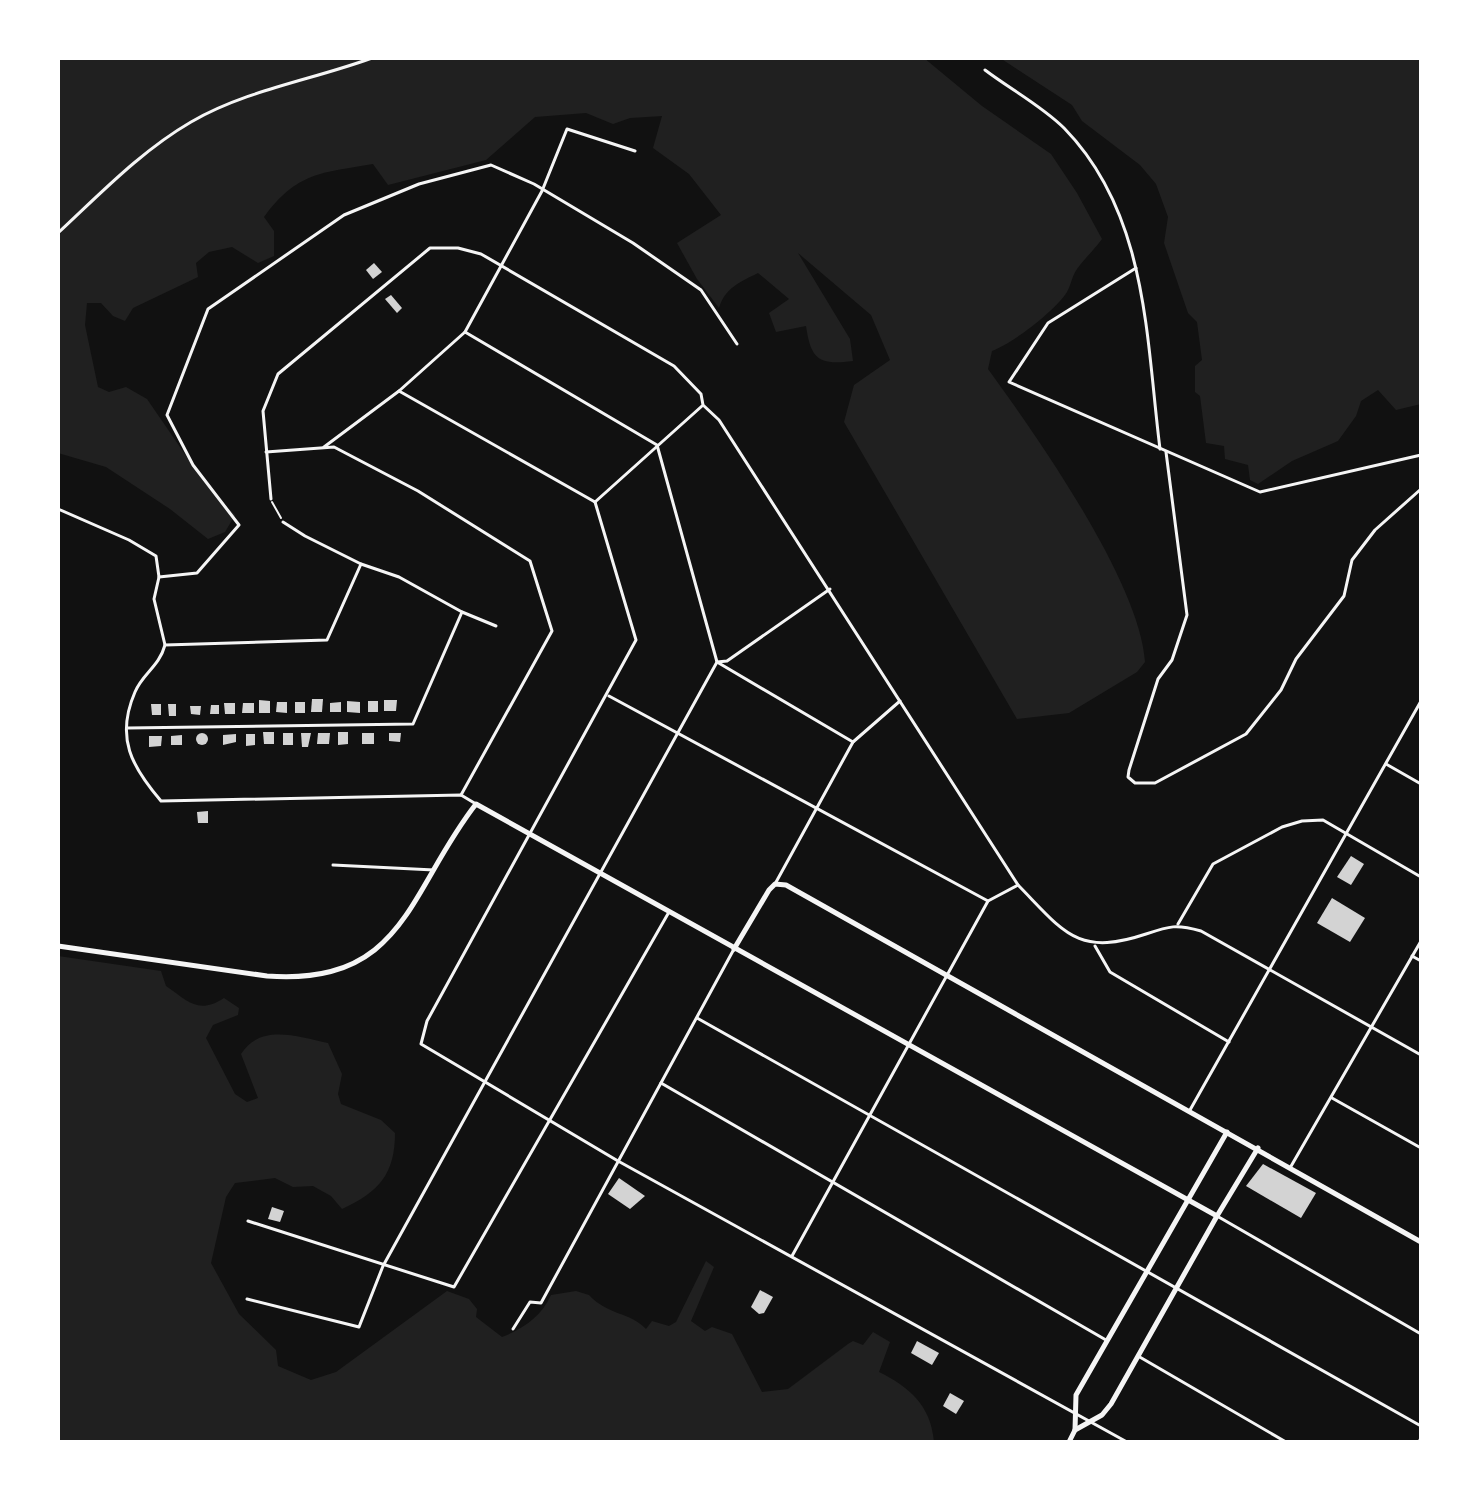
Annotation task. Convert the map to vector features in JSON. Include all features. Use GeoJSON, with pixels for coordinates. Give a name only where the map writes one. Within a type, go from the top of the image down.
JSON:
{"type":"FeatureCollection","features":[{"type":"Feature","properties":{"kind":"main road"},"geometry":{"type":"LineString","coordinates":[[58,946],[267,976],[319,976],[348,967],[384,943],[413,907],[476,804],[1217,1216]]}},
{"type":"Feature","properties":{"kind":"main road"},"geometry":{"type":"LineString","coordinates":[[734,949],[775,884],[786,885],[1421,1242]]}},
{"type":"Feature","properties":{"kind":"main road"},"geometry":{"type":"LineString","coordinates":[[1069,1442],[1075,1430],[1076,1395],[1186,1198],[1228,1131]]}},
{"type":"Feature","properties":{"kind":"main road"},"geometry":{"type":"LineString","coordinates":[[1075,1430],[1111,1404],[1258,1148]]}},
{"type":"Feature","properties":{"kind":"street"},"geometry":{"type":"LineString","coordinates":[[58,233],[136,161],[192,121],[268,89],[372,58]]}},
{"type":"Feature","properties":{"kind":"street"},"geometry":{"type":"LineString","coordinates":[[985,70],[1064,128],[1111,192],[1131,240],[1160,449]]}},
{"type":"Feature","properties":{"kind":"street"},"geometry":{"type":"LineString","coordinates":[[324,447],[399,391],[465,332],[542,191],[567,129],[635,151]]}},
{"type":"Feature","properties":{"kind":"street"},"geometry":{"type":"LineString","coordinates":[[159,577],[197,573],[239,525],[193,465],[167,415],[208,309],[344,215],[419,184],[491,165],[633,243],[701,290],[737,344]]}},
{"type":"Feature","properties":{"kind":"street"},"geometry":{"type":"LineString","coordinates":[[271,499],[263,411],[278,374],[430,248],[458,248],[481,254],[674,366],[701,394],[703,405],[719,420],[830,589],[1018,885],[1060,927],[1094,945],[1118,944],[1178,924],[1201,931],[1421,1055]]}},
{"type":"Feature","properties":{"kind":"street"},"geometry":{"type":"LineString","coordinates":[[1136,268],[1048,323],[1009,382],[1260,492],[1421,455]]}},
{"type":"Feature","properties":{"kind":"street"},"geometry":{"type":"LineString","coordinates":[[247,1299],[359,1327],[383,1266],[717,662],[657,445],[465,332]]}},
{"type":"Feature","properties":{"kind":"street"},"geometry":{"type":"LineString","coordinates":[[399,391],[595,502],[636,640],[609,696],[427,1021],[421,1044],[618,1161],[1127,1442]]}},
{"type":"Feature","properties":{"kind":"street"},"geometry":{"type":"LineString","coordinates":[[595,502],[703,405]]}},
{"type":"Feature","properties":{"kind":"street"},"geometry":{"type":"LineString","coordinates":[[265,452],[334,447],[418,491],[530,561],[552,631],[461,795]]}},
{"type":"Feature","properties":{"kind":"street"},"geometry":{"type":"LineString","coordinates":[[1166,452],[1187,615],[1172,660],[1158,679],[1128,777],[1135,783],[1155,783],[1246,734],[1281,690],[1296,659],[1344,596],[1352,560],[1375,530],[1421,489]]}},
{"type":"Feature","properties":{"kind":"street"},"geometry":{"type":"LineString","coordinates":[[58,509],[129,540],[156,556],[159,577],[154,599],[165,645],[160,662],[136,690],[128,728],[128,748],[134,769],[161,801],[461,795],[476,804]]}},
{"type":"Feature","properties":{"kind":"street"},"geometry":{"type":"LineString","coordinates":[[283,522],[361,564],[399,577],[462,612],[496,626]]}},
{"type":"Feature","properties":{"kind":"street"},"geometry":{"type":"LineString","coordinates":[[165,645],[327,640],[361,564]]}},
{"type":"Feature","properties":{"kind":"street"},"geometry":{"type":"LineString","coordinates":[[717,662],[727,661],[830,589]]}},
{"type":"Feature","properties":{"kind":"street"},"geometry":{"type":"LineString","coordinates":[[128,728],[413,724],[462,612]]}},
{"type":"Feature","properties":{"kind":"street"},"geometry":{"type":"LineString","coordinates":[[717,662],[853,742]]}},
{"type":"Feature","properties":{"kind":"street"},"geometry":{"type":"LineString","coordinates":[[609,696],[988,901]]}},
{"type":"Feature","properties":{"kind":"street"},"geometry":{"type":"LineString","coordinates":[[775,884],[853,742],[900,700]]}},
{"type":"Feature","properties":{"kind":"street"},"geometry":{"type":"LineString","coordinates":[[1190,1110],[1421,701]]}},
{"type":"Feature","properties":{"kind":"street"},"geometry":{"type":"LineString","coordinates":[[1386,764],[1421,784]]}},
{"type":"Feature","properties":{"kind":"street"},"geometry":{"type":"LineString","coordinates":[[1178,924],[1213,864],[1282,827],[1302,821],[1323,820],[1421,877]]}},
{"type":"Feature","properties":{"kind":"street"},"geometry":{"type":"LineString","coordinates":[[333,865],[434,870]]}},
{"type":"Feature","properties":{"kind":"street"},"geometry":{"type":"LineString","coordinates":[[792,1256],[988,901],[1018,885]]}},
{"type":"Feature","properties":{"kind":"street"},"geometry":{"type":"LineString","coordinates":[[248,1221],[454,1287],[669,912]]}},
{"type":"Feature","properties":{"kind":"street"},"geometry":{"type":"LineString","coordinates":[[1290,1168],[1332,1098],[1369,1026],[1421,941]]}},
{"type":"Feature","properties":{"kind":"street"},"geometry":{"type":"LineString","coordinates":[[1094,945],[1110,972],[1229,1042]]}},
{"type":"Feature","properties":{"kind":"street"},"geometry":{"type":"LineString","coordinates":[[513,1329],[530,1302],[541,1303],[734,949]]}},
{"type":"Feature","properties":{"kind":"street"},"geometry":{"type":"LineString","coordinates":[[1412,956],[1421,961]]}},
{"type":"Feature","properties":{"kind":"street"},"geometry":{"type":"LineString","coordinates":[[697,1018],[1421,1426]]}},
{"type":"Feature","properties":{"kind":"street"},"geometry":{"type":"LineString","coordinates":[[661,1083],[1106,1340]]}},
{"type":"Feature","properties":{"kind":"street"},"geometry":{"type":"LineString","coordinates":[[1332,1098],[1421,1148]]}},
{"type":"Feature","properties":{"kind":"street"},"geometry":{"type":"LineString","coordinates":[[1217,1216],[1421,1334]]}},
{"type":"Feature","properties":{"kind":"street"},"geometry":{"type":"LineString","coordinates":[[1138,1356],[1286,1442]]}},
{"type":"Feature","properties":{"kind":"path"},"geometry":{"type":"LineString","coordinates":[[271,499],[283,522]]}},
{"type":"Feature","properties":{"kind":"shaded area"},"geometry":{"type":"Polygon","coordinates":[[[58,58],[924,58],[982,106],[1051,154],[1102,239],[1077,269],[1061,300],[1032,326],[992,351],[988,369],[1083,510],[1106,552],[1139,629],[1145,662],[1137,672],[1069,713],[1017,719],[844,422],[854,385],[890,360],[871,315],[798,253],[850,339],[853,361],[832,362],[819,358],[811,347],[806,326],[776,332],[769,313],[789,299],[758,273],[729,291],[719,308],[697,279],[677,243],[721,215],[689,174],[653,148],[662,116],[630,118],[613,124],[586,113],[535,117],[486,160],[388,185],[373,164],[311,177],[288,191],[264,217],[274,231],[274,256],[258,263],[232,247],[209,252],[196,263],[198,277],[133,308],[125,321],[113,316],[101,303],[87,303],[85,325],[98,387],[109,392],[126,387],[147,399],[204,482],[235,515],[225,532],[208,539],[170,509],[106,467],[58,453],[58,58]]]}},
{"type":"Feature","properties":{"kind":"shaded area"},"geometry":{"type":"Polygon","coordinates":[[[1000,58],[1421,58],[1421,404],[1396,410],[1378,390],[1361,401],[1356,416],[1338,441],[1292,461],[1258,484],[1250,480],[1248,465],[1225,459],[1224,446],[1206,443],[1200,396],[1195,392],[1195,366],[1202,360],[1197,322],[1188,313],[1164,243],[1168,217],[1156,184],[1140,165],[1082,121],[1072,105],[1000,58]]]}},
{"type":"Feature","properties":{"kind":"shaded area"},"geometry":{"type":"Polygon","coordinates":[[[58,956],[161,971],[166,986],[187,1001],[200,1006],[224,998],[239,1008],[238,1015],[213,1025],[206,1038],[235,1094],[247,1102],[258,1098],[241,1054],[249,1044],[269,1035],[328,1043],[342,1074],[338,1094],[341,1104],[381,1120],[395,1133],[392,1160],[382,1180],[366,1196],[342,1209],[331,1196],[313,1186],[293,1187],[275,1178],[235,1183],[226,1197],[211,1263],[239,1314],[276,1350],[278,1366],[311,1380],[336,1372],[447,1291],[469,1299],[477,1309],[476,1317],[502,1337],[531,1321],[551,1295],[576,1291],[589,1295],[596,1302],[633,1319],[646,1329],[652,1321],[669,1326],[676,1322],[706,1261],[714,1267],[691,1321],[705,1331],[712,1327],[732,1334],[762,1392],[788,1389],[853,1341],[863,1345],[873,1332],[890,1342],[879,1372],[917,1399],[928,1418],[934,1442],[58,1442],[58,956]]]}},
{"type":"Feature","properties":{"kind":"building"},"geometry":{"type":"Polygon","coordinates":[[[374,263],[382,272],[373,279],[366,270],[374,263]]]}},
{"type":"Feature","properties":{"kind":"building"},"geometry":{"type":"Polygon","coordinates":[[[391,295],[402,308],[397,313],[385,299],[391,295]]]}},
{"type":"Feature","properties":{"kind":"building"},"geometry":{"type":"Polygon","coordinates":[[[312,699],[323,699],[322,712],[311,712],[312,699]]]}},
{"type":"Feature","properties":{"kind":"building"},"geometry":{"type":"Polygon","coordinates":[[[259,700],[270,701],[270,713],[259,713],[259,700]]]}},
{"type":"Feature","properties":{"kind":"building"},"geometry":{"type":"Polygon","coordinates":[[[384,700],[397,700],[396,711],[384,711],[384,700]]]}},
{"type":"Feature","properties":{"kind":"building"},"geometry":{"type":"Polygon","coordinates":[[[347,701],[360,702],[360,713],[347,712],[347,701]]]}},
{"type":"Feature","properties":{"kind":"building"},"geometry":{"type":"Polygon","coordinates":[[[368,701],[378,701],[378,712],[368,712],[368,701]]]}},
{"type":"Feature","properties":{"kind":"building"},"geometry":{"type":"Polygon","coordinates":[[[277,702],[287,702],[287,713],[276,712],[277,702]]]}},
{"type":"Feature","properties":{"kind":"building"},"geometry":{"type":"Polygon","coordinates":[[[295,702],[305,702],[305,713],[295,713],[295,702]]]}},
{"type":"Feature","properties":{"kind":"building"},"geometry":{"type":"Polygon","coordinates":[[[341,702],[341,712],[330,712],[330,703],[341,702]]]}},
{"type":"Feature","properties":{"kind":"building"},"geometry":{"type":"Polygon","coordinates":[[[224,703],[235,703],[235,714],[225,714],[224,703]]]}},
{"type":"Feature","properties":{"kind":"building"},"geometry":{"type":"Polygon","coordinates":[[[243,703],[254,703],[254,713],[242,713],[243,703]]]}},
{"type":"Feature","properties":{"kind":"building"},"geometry":{"type":"Polygon","coordinates":[[[151,704],[161,704],[161,715],[152,715],[151,704]]]}},
{"type":"Feature","properties":{"kind":"building"},"geometry":{"type":"Polygon","coordinates":[[[168,704],[176,704],[176,716],[169,716],[168,704]]]}},
{"type":"Feature","properties":{"kind":"building"},"geometry":{"type":"Polygon","coordinates":[[[211,705],[219,705],[219,714],[210,714],[211,705]]]}},
{"type":"Feature","properties":{"kind":"building"},"geometry":{"type":"Polygon","coordinates":[[[190,706],[201,706],[200,715],[191,714],[190,706]]]}},
{"type":"Feature","properties":{"kind":"building"},"geometry":{"type":"Polygon","coordinates":[[[263,732],[274,732],[274,744],[264,744],[263,732]]]}},
{"type":"Feature","properties":{"kind":"building"},"geometry":{"type":"Polygon","coordinates":[[[338,732],[348,732],[348,744],[338,745],[338,732]]]}},
{"type":"Feature","properties":{"kind":"building"},"geometry":{"type":"Polygon","coordinates":[[[283,733],[293,733],[293,745],[283,745],[283,733]]]}},
{"type":"Feature","properties":{"kind":"building"},"geometry":{"type":"Polygon","coordinates":[[[301,733],[311,733],[308,747],[302,747],[301,733]]]}},
{"type":"Feature","properties":{"kind":"building"},"geometry":{"type":"Polygon","coordinates":[[[318,733],[330,733],[329,744],[317,744],[318,733]]]}},
{"type":"Feature","properties":{"kind":"building"},"geometry":{"type":"Polygon","coordinates":[[[362,733],[374,733],[374,744],[362,744],[362,733]]]}},
{"type":"Feature","properties":{"kind":"building"},"geometry":{"type":"Polygon","coordinates":[[[389,733],[401,733],[400,742],[389,741],[389,733]]]}},
{"type":"Feature","properties":{"kind":"building"},"geometry":{"type":"Polygon","coordinates":[[[197,734],[207,734],[207,744],[197,744],[197,734]]]}},
{"type":"Feature","properties":{"kind":"building"},"geometry":{"type":"Polygon","coordinates":[[[236,734],[236,742],[223,745],[223,735],[236,734]]]}},
{"type":"Feature","properties":{"kind":"building"},"geometry":{"type":"Polygon","coordinates":[[[246,734],[255,734],[255,745],[246,746],[246,734]]]}},
{"type":"Feature","properties":{"kind":"building"},"geometry":{"type":"Polygon","coordinates":[[[182,735],[182,745],[171,745],[171,736],[182,735]]]}},
{"type":"Feature","properties":{"kind":"building"},"geometry":{"type":"Polygon","coordinates":[[[149,736],[162,736],[161,746],[149,747],[149,736]]]}},
{"type":"Feature","properties":{"kind":"building"},"geometry":{"type":"Polygon","coordinates":[[[208,811],[208,823],[198,823],[197,812],[208,811]]]}},
{"type":"Feature","properties":{"kind":"building"},"geometry":{"type":"Polygon","coordinates":[[[1351,856],[1364,864],[1351,885],[1337,877],[1351,856]]]}},
{"type":"Feature","properties":{"kind":"building"},"geometry":{"type":"Polygon","coordinates":[[[1332,898],[1365,918],[1350,942],[1317,923],[1332,898]]]}},
{"type":"Feature","properties":{"kind":"building"},"geometry":{"type":"Polygon","coordinates":[[[1263,1164],[1316,1193],[1301,1218],[1246,1186],[1263,1164]]]}},
{"type":"Feature","properties":{"kind":"building"},"geometry":{"type":"Polygon","coordinates":[[[619,1178],[645,1196],[630,1209],[608,1194],[619,1178]]]}},
{"type":"Feature","properties":{"kind":"building"},"geometry":{"type":"Polygon","coordinates":[[[272,1207],[284,1211],[280,1222],[268,1219],[272,1207]]]}},
{"type":"Feature","properties":{"kind":"building"},"geometry":{"type":"Polygon","coordinates":[[[760,1290],[773,1297],[764,1313],[759,1314],[751,1307],[760,1290]]]}},
{"type":"Feature","properties":{"kind":"building"},"geometry":{"type":"Polygon","coordinates":[[[917,1341],[939,1353],[932,1365],[911,1353],[917,1341]]]}},
{"type":"Feature","properties":{"kind":"building"},"geometry":{"type":"Polygon","coordinates":[[[950,1393],[964,1401],[956,1414],[943,1406],[950,1393]]]}}]}
